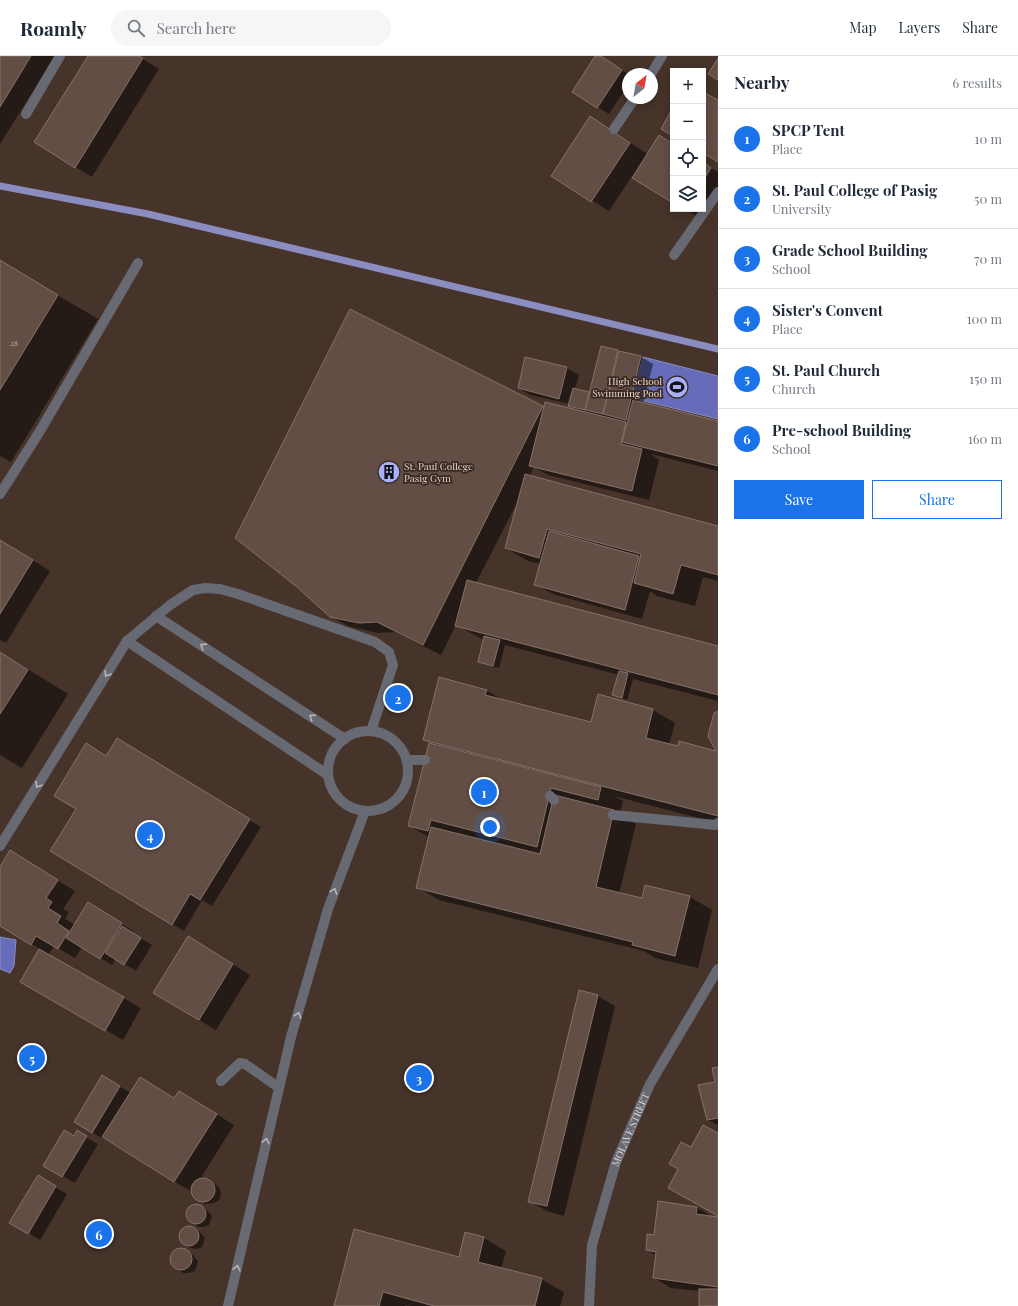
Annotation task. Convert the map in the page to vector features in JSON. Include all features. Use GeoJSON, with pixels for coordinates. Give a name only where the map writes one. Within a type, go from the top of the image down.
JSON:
{"type":"FeatureCollection","features":[{"type":"Feature","properties":{"kind":"street"},"geometry":{"type":"LineString","coordinates":[[26,114],[60,56]]}},
{"type":"Feature","properties":{"kind":"street"},"geometry":{"type":"LineString","coordinates":[[655,68],[662,56]]}},
{"type":"Feature","properties":{"kind":"street"},"geometry":{"type":"LineString","coordinates":[[614,129],[631,104]]}},
{"type":"Feature","properties":{"kind":"street"},"geometry":{"type":"LineString","coordinates":[[674,255],[718,192]]}},
{"type":"Feature","properties":{"kind":"street"},"geometry":{"type":"LineString","coordinates":[[0,494],[32,444],[138,263]]}},
{"type":"Feature","properties":{"kind":"street"},"geometry":{"type":"LineString","coordinates":[[0,846],[127,641],[156,616],[193,590],[205,588],[220,589],[375,642],[389,652],[393,666],[371,731]]}},
{"type":"Feature","properties":{"kind":"street"},"geometry":{"type":"LineString","coordinates":[[156,616],[345,739]]}},
{"type":"Feature","properties":{"kind":"street"},"geometry":{"type":"LineString","coordinates":[[127,641],[328,775]]}},
{"type":"Feature","properties":{"kind":"street"},"geometry":{"type":"LineString","coordinates":[[371,731],[384,735],[396,743],[407,760],[407,781],[401,794],[391,804],[379,810],[365,811],[352,808],[340,800],[332,788],[328,775],[329,761],[335,748],[345,739],[357,733],[371,731]]}},
{"type":"Feature","properties":{"kind":"street"},"geometry":{"type":"LineString","coordinates":[[407,760],[425,760]]}},
{"type":"Feature","properties":{"kind":"street"},"geometry":{"type":"LineString","coordinates":[[228,1306],[278,1087],[328,910],[365,811]]}},
{"type":"Feature","properties":{"kind":"street"},"geometry":{"type":"LineString","coordinates":[[613,815],[716,825],[718,823]]}},
{"type":"Feature","properties":{"kind":"street","name":"MOLAVE STREET"},"geometry":{"type":"LineString","coordinates":[[589,1306],[592,1245],[616,1162],[650,1084],[718,969]]}},
{"type":"Feature","properties":{"kind":"street"},"geometry":{"type":"LineString","coordinates":[[222,1080],[240,1063],[245,1064],[278,1087]]}},
{"type":"Feature","properties":{"kind":"water","name":"High School Swimming Pool"},"geometry":{"type":"Polygon","coordinates":[[[643,357],[718,376],[718,419],[632,398],[643,357]]]}},
{"type":"Feature","properties":{"kind":"water"},"geometry":{"type":"Polygon","coordinates":[[[0,937],[16,940],[14,966],[10,973],[0,969],[0,937]]]}},
{"type":"Feature","properties":{"kind":"building"},"geometry":{"type":"Polygon","coordinates":[[[0,56],[31,56],[0,107],[0,56]]]}},
{"type":"Feature","properties":{"kind":"building"},"geometry":{"type":"Polygon","coordinates":[[[88,56],[139,56],[143,58],[75,168],[34,142],[88,56]]]}},
{"type":"Feature","properties":{"kind":"building"},"geometry":{"type":"Polygon","coordinates":[[[595,56],[601,56],[622,70],[597,108],[572,92],[595,56]]]}},
{"type":"Feature","properties":{"kind":"building"},"geometry":{"type":"Polygon","coordinates":[[[718,58],[718,80],[708,74],[718,58]]]}},
{"type":"Feature","properties":{"kind":"building"},"geometry":{"type":"Polygon","coordinates":[[[706,94],[718,100],[718,162],[706,155],[706,94]]]}},
{"type":"Feature","properties":{"kind":"building"},"geometry":{"type":"Polygon","coordinates":[[[670,112],[670,134],[661,129],[670,112]]]}},
{"type":"Feature","properties":{"kind":"building"},"geometry":{"type":"Polygon","coordinates":[[[590,116],[630,143],[591,202],[551,176],[590,116]]]}},
{"type":"Feature","properties":{"kind":"building"},"geometry":{"type":"Polygon","coordinates":[[[659,135],[670,142],[670,201],[632,178],[659,135]]]}},
{"type":"Feature","properties":{"kind":"building"},"geometry":{"type":"Polygon","coordinates":[[[706,164],[711,168],[706,176],[706,164]]]}},
{"type":"Feature","properties":{"kind":"building"},"geometry":{"type":"Polygon","coordinates":[[[0,260],[58,295],[0,390],[0,260]]]}},
{"type":"Feature","properties":{"kind":"building","name":"St. Paul College Pasig Gym"},"geometry":{"type":"Polygon","coordinates":[[[350,309],[543,406],[423,645],[377,622],[359,623],[330,617],[297,587],[235,538],[350,309]]]}},
{"type":"Feature","properties":{"kind":"building"},"geometry":{"type":"Polygon","coordinates":[[[601,346],[618,350],[603,414],[585,410],[601,346]]]}},
{"type":"Feature","properties":{"kind":"building"},"geometry":{"type":"Polygon","coordinates":[[[619,351],[641,356],[626,420],[603,414],[619,351]]]}},
{"type":"Feature","properties":{"kind":"building"},"geometry":{"type":"Polygon","coordinates":[[[525,357],[567,367],[559,399],[518,388],[525,357]]]}},
{"type":"Feature","properties":{"kind":"building"},"geometry":{"type":"Polygon","coordinates":[[[573,388],[589,392],[585,410],[568,406],[573,388]]]}},
{"type":"Feature","properties":{"kind":"building"},"geometry":{"type":"Polygon","coordinates":[[[633,400],[718,421],[718,466],[622,442],[633,400]]]}},
{"type":"Feature","properties":{"kind":"building"},"geometry":{"type":"Polygon","coordinates":[[[545,402],[626,422],[621,444],[642,449],[632,491],[529,466],[545,402]]]}},
{"type":"Feature","properties":{"kind":"building"},"geometry":{"type":"Polygon","coordinates":[[[525,474],[718,526],[718,575],[681,565],[673,594],[634,583],[641,554],[547,529],[539,558],[505,548],[525,474]]]}},
{"type":"Feature","properties":{"kind":"building"},"geometry":{"type":"Polygon","coordinates":[[[549,531],[639,556],[625,610],[534,585],[549,531]]]}},
{"type":"Feature","properties":{"kind":"building"},"geometry":{"type":"Polygon","coordinates":[[[0,540],[33,560],[0,614],[0,540]]]}},
{"type":"Feature","properties":{"kind":"building"},"geometry":{"type":"Polygon","coordinates":[[[467,580],[718,646],[718,695],[455,626],[467,580]]]}},
{"type":"Feature","properties":{"kind":"building"},"geometry":{"type":"Polygon","coordinates":[[[484,636],[500,640],[493,666],[478,662],[484,636]]]}},
{"type":"Feature","properties":{"kind":"building"},"geometry":{"type":"Polygon","coordinates":[[[0,652],[28,670],[0,714],[0,652]]]}},
{"type":"Feature","properties":{"kind":"building"},"geometry":{"type":"Polygon","coordinates":[[[619,671],[628,673],[622,698],[612,695],[619,671]]]}},
{"type":"Feature","properties":{"kind":"building"},"geometry":{"type":"Polygon","coordinates":[[[439,677],[487,690],[485,695],[591,722],[598,694],[653,709],[646,738],[678,746],[679,741],[716,751],[708,736],[714,713],[718,711],[718,816],[423,740],[439,677]]]}},
{"type":"Feature","properties":{"kind":"building"},"geometry":{"type":"Polygon","coordinates":[[[117,738],[250,819],[200,900],[190,894],[172,925],[50,851],[76,809],[54,796],[86,743],[106,756],[117,738]]]}},
{"type":"Feature","properties":{"kind":"building"},"geometry":{"type":"Polygon","coordinates":[[[429,743],[601,787],[598,800],[551,788],[537,847],[431,820],[428,831],[408,826],[429,743]]]}},
{"type":"Feature","properties":{"kind":"building"},"geometry":{"type":"Polygon","coordinates":[[[554,795],[614,810],[596,887],[642,898],[645,885],[690,896],[675,956],[632,945],[633,942],[416,888],[431,827],[540,854],[554,795]]]}},
{"type":"Feature","properties":{"kind":"building"},"geometry":{"type":"Polygon","coordinates":[[[10,850],[58,880],[46,898],[52,902],[48,908],[61,916],[57,923],[69,931],[58,949],[36,936],[31,945],[0,926],[0,867],[10,850]]]}},
{"type":"Feature","properties":{"kind":"building"},"geometry":{"type":"Polygon","coordinates":[[[88,902],[122,923],[100,959],[66,938],[88,902]]]}},
{"type":"Feature","properties":{"kind":"building"},"geometry":{"type":"Polygon","coordinates":[[[122,926],[141,938],[124,965],[105,953],[122,926]]]}},
{"type":"Feature","properties":{"kind":"building"},"geometry":{"type":"Polygon","coordinates":[[[188,936],[233,964],[199,1020],[153,993],[188,936]]]}},
{"type":"Feature","properties":{"kind":"building"},"geometry":{"type":"Polygon","coordinates":[[[39,949],[124,997],[105,1031],[20,982],[39,949]]]}},
{"type":"Feature","properties":{"kind":"building"},"geometry":{"type":"Polygon","coordinates":[[[579,990],[598,995],[547,1206],[528,1202],[579,990]]]}},
{"type":"Feature","properties":{"kind":"building"},"geometry":{"type":"Polygon","coordinates":[[[718,1067],[718,1118],[707,1120],[698,1085],[715,1082],[712,1068],[718,1067]]]}},
{"type":"Feature","properties":{"kind":"building"},"geometry":{"type":"Polygon","coordinates":[[[102,1075],[120,1086],[92,1133],[74,1122],[102,1075]]]}},
{"type":"Feature","properties":{"kind":"building"},"geometry":{"type":"Polygon","coordinates":[[[140,1077],[174,1098],[179,1091],[217,1114],[174,1182],[102,1137],[140,1077]]]}},
{"type":"Feature","properties":{"kind":"building"},"geometry":{"type":"Polygon","coordinates":[[[703,1125],[718,1133],[718,1216],[668,1188],[678,1169],[669,1164],[681,1142],[691,1147],[703,1125]]]}},
{"type":"Feature","properties":{"kind":"building"},"geometry":{"type":"Polygon","coordinates":[[[64,1130],[74,1136],[77,1130],[87,1136],[62,1177],[43,1166],[64,1130]]]}},
{"type":"Feature","properties":{"kind":"building"},"geometry":{"type":"Polygon","coordinates":[[[38,1175],[56,1186],[28,1234],[9,1223],[38,1175]]]}},
{"type":"Feature","properties":{"kind":"building"},"geometry":{"type":"Polygon","coordinates":[[[203,1178],[208,1179],[214,1185],[214,1195],[208,1201],[203,1202],[198,1201],[192,1195],[191,1190],[192,1185],[198,1179],[203,1178]]]}},
{"type":"Feature","properties":{"kind":"building"},"geometry":{"type":"Polygon","coordinates":[[[658,1201],[697,1207],[696,1214],[718,1217],[718,1287],[653,1278],[656,1252],[646,1250],[647,1234],[654,1235],[658,1201]]]}},
{"type":"Feature","properties":{"kind":"building"},"geometry":{"type":"Polygon","coordinates":[[[192,1204],[200,1204],[206,1210],[206,1218],[200,1224],[192,1224],[186,1218],[186,1210],[192,1204]]]}},
{"type":"Feature","properties":{"kind":"building"},"geometry":{"type":"Polygon","coordinates":[[[185,1226],[193,1226],[199,1232],[199,1240],[193,1246],[185,1246],[179,1240],[179,1232],[185,1226]]]}},
{"type":"Feature","properties":{"kind":"building"},"geometry":{"type":"Polygon","coordinates":[[[354,1229],[459,1257],[465,1232],[484,1237],[478,1262],[542,1278],[535,1306],[434,1306],[383,1292],[379,1306],[334,1306],[354,1229]]]}},
{"type":"Feature","properties":{"kind":"building"},"geometry":{"type":"Polygon","coordinates":[[[181,1248],[189,1251],[192,1259],[189,1267],[181,1270],[173,1267],[170,1259],[173,1251],[181,1248]]]}},
{"type":"Feature","properties":{"kind":"building"},"geometry":{"type":"Polygon","coordinates":[[[699,1289],[718,1289],[718,1306],[699,1306],[699,1289]]]}},
{"type":"Feature","properties":{"kind":"waterway"},"geometry":{"type":"LineString","coordinates":[[0,186],[148,214],[718,349]]}},
{"type":"Feature","properties":{"kind":"place","name":"High School Swimming Pool"},"geometry":{"type":"Point","coordinates":[677,387]}},
{"type":"Feature","properties":{"kind":"place","name":"St. Paul College Pasig Gym"},"geometry":{"type":"Point","coordinates":[389,472]}},
{"type":"Feature","properties":{"kind":"place","name":"St. Paul College of Pasig"},"geometry":{"type":"Point","coordinates":[398,698]}},
{"type":"Feature","properties":{"kind":"place","name":"SPCP Tent"},"geometry":{"type":"Point","coordinates":[484,792]}},
{"type":"Feature","properties":{"kind":"place","name":"Sister's Convent"},"geometry":{"type":"Point","coordinates":[150,835]}},
{"type":"Feature","properties":{"kind":"place","name":"St. Paul Church"},"geometry":{"type":"Point","coordinates":[32,1058]}},
{"type":"Feature","properties":{"kind":"place","name":"Grade School Building"},"geometry":{"type":"Point","coordinates":[419,1078]}},
{"type":"Feature","properties":{"kind":"place","name":"Pre-school Building"},"geometry":{"type":"Point","coordinates":[99,1234]}}]}
